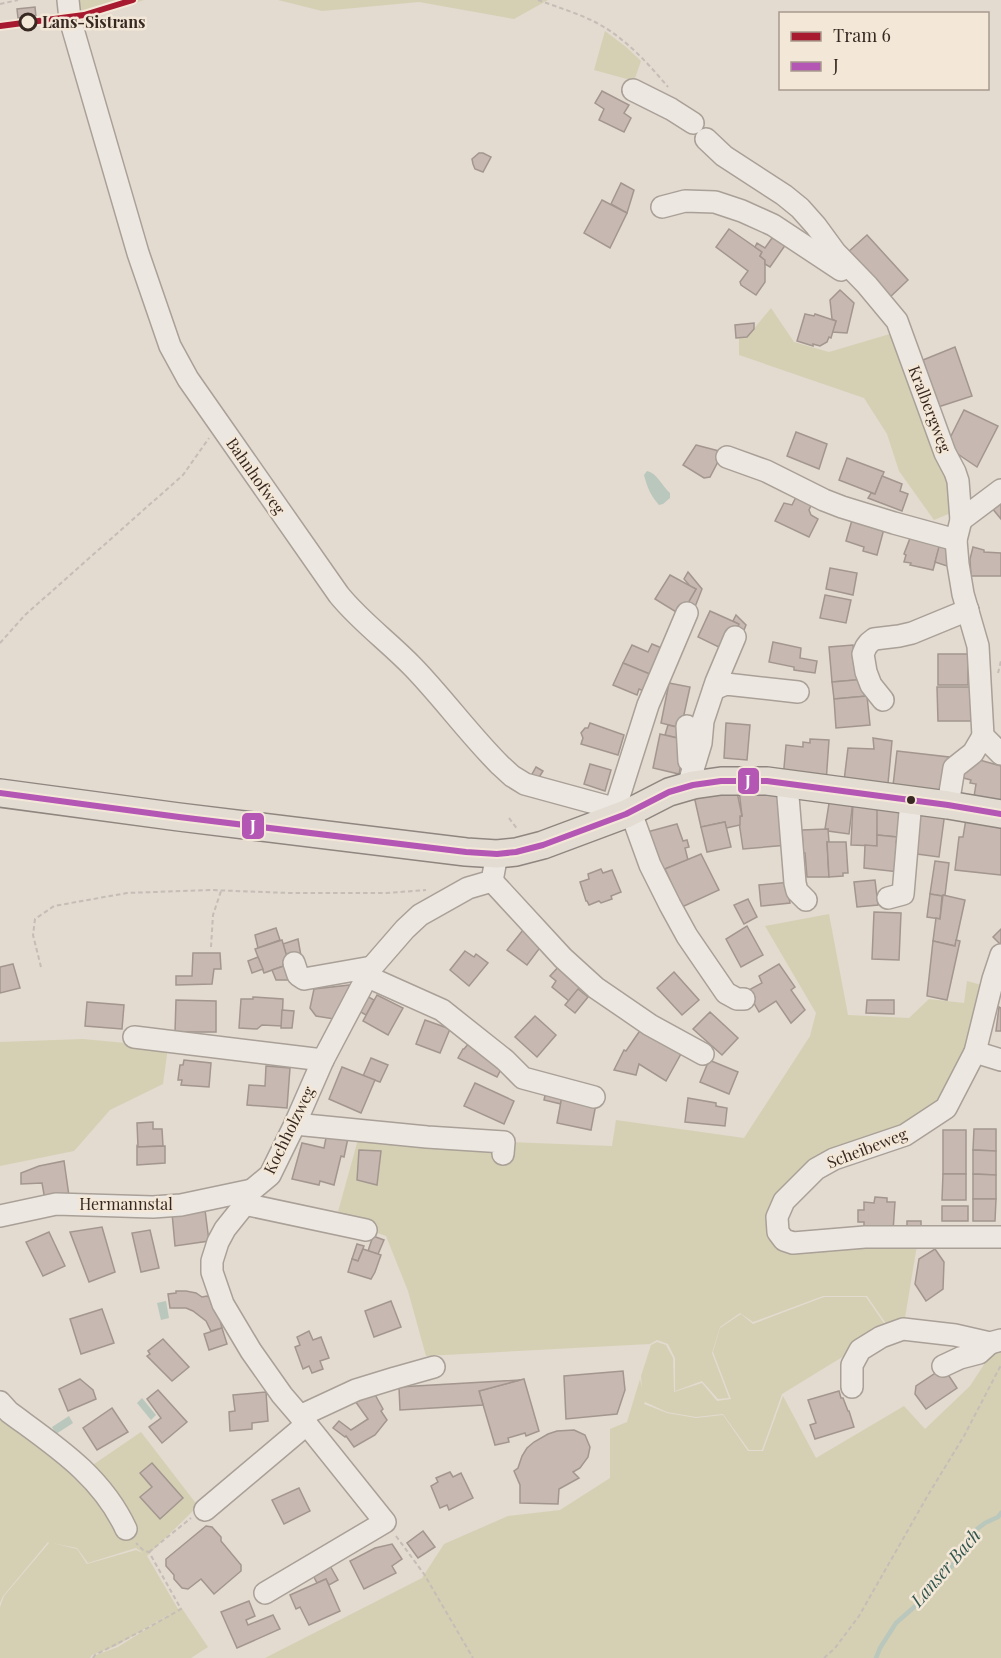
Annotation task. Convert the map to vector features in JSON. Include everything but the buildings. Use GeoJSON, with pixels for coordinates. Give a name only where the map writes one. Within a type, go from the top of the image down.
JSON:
{"type":"FeatureCollection","features":[{"type":"Feature","properties":{"kind":"main road"},"geometry":{"type":"LineString","coordinates":[[0,793],[179,818],[497,854],[543,845],[616,810],[669,792],[692,781],[767,781],[1001,814]]}},
{"type":"Feature","properties":{"kind":"street","name":"Bahnhofweg"},"geometry":{"type":"LineString","coordinates":[[68,0],[70,19],[125,211],[164,331],[182,369],[339,595],[358,617],[412,666],[500,765],[525,784],[616,810]]}},
{"type":"Feature","properties":{"kind":"street","name":"Kralbergweg"},"geometry":{"type":"LineString","coordinates":[[633,90],[671,109],[699,131],[733,163],[784,195],[800,208],[835,252],[897,321],[945,453],[957,477],[959,574],[978,646],[983,736]]}},
{"type":"Feature","properties":{"kind":"street"},"geometry":{"type":"LineString","coordinates":[[662,207],[685,201],[715,202],[742,212],[773,225],[867,285]]}},
{"type":"Feature","properties":{"kind":"street"},"geometry":{"type":"LineString","coordinates":[[727,457],[766,471],[824,500],[894,524],[959,530],[1001,490]]}},
{"type":"Feature","properties":{"kind":"street"},"geometry":{"type":"LineString","coordinates":[[883,700],[871,685],[866,672],[864,654],[869,643],[874,639],[912,633],[968,610]]}},
{"type":"Feature","properties":{"kind":"street"},"geometry":{"type":"LineString","coordinates":[[616,810],[648,705],[687,613]]}},
{"type":"Feature","properties":{"kind":"street"},"geometry":{"type":"LineString","coordinates":[[692,781],[704,721],[735,637]]}},
{"type":"Feature","properties":{"kind":"street"},"geometry":{"type":"LineString","coordinates":[[714,689],[726,684],[798,692]]}},
{"type":"Feature","properties":{"kind":"street"},"geometry":{"type":"LineString","coordinates":[[687,726],[689,768],[692,781]]}},
{"type":"Feature","properties":{"kind":"street"},"geometry":{"type":"LineString","coordinates":[[616,810],[630,733]]}},
{"type":"Feature","properties":{"kind":"street"},"geometry":{"type":"LineString","coordinates":[[948,805],[954,768],[973,753],[983,736],[1001,754]]}},
{"type":"Feature","properties":{"kind":"street"},"geometry":{"type":"LineString","coordinates":[[787,784],[795,883],[797,891],[806,900]]}},
{"type":"Feature","properties":{"kind":"street"},"geometry":{"type":"LineString","coordinates":[[888,898],[903,894],[911,800]]}},
{"type":"Feature","properties":{"kind":"street"},"geometry":{"type":"LineString","coordinates":[[616,810],[633,818],[650,865],[687,936],[726,993],[736,999],[744,999]]}},
{"type":"Feature","properties":{"kind":"street"},"geometry":{"type":"LineString","coordinates":[[497,854],[492,881],[563,958],[596,988],[650,1025],[703,1054]]}},
{"type":"Feature","properties":{"kind":"street","name":"Kochholzweg"},"geometry":{"type":"LineString","coordinates":[[385,1522],[270,1379],[251,1351],[223,1304],[212,1272],[212,1261],[225,1229],[248,1197],[270,1175],[323,1060],[369,972],[405,929],[420,915],[468,888],[492,881]]}},
{"type":"Feature","properties":{"kind":"street","name":"Scheibeweg"},"geometry":{"type":"LineString","coordinates":[[1001,955],[975,1052],[946,1108],[905,1136],[834,1159],[816,1169],[784,1201],[777,1217],[776,1227],[781,1237],[793,1243],[866,1237],[1001,1237]]}},
{"type":"Feature","properties":{"kind":"street"},"geometry":{"type":"LineString","coordinates":[[294,963],[298,975],[304,979],[369,972],[442,1010],[505,1060],[522,1078],[594,1097]]}},
{"type":"Feature","properties":{"kind":"street"},"geometry":{"type":"LineString","coordinates":[[134,1037],[323,1060]]}},
{"type":"Feature","properties":{"kind":"street"},"geometry":{"type":"LineString","coordinates":[[975,1052],[1001,1060]]}},
{"type":"Feature","properties":{"kind":"street"},"geometry":{"type":"LineString","coordinates":[[295,1124],[504,1142],[503,1154]]}},
{"type":"Feature","properties":{"kind":"street"},"geometry":{"type":"LineString","coordinates":[[248,1197],[366,1230]]}},
{"type":"Feature","properties":{"kind":"street","name":"Hermannstal"},"geometry":{"type":"LineString","coordinates":[[0,1216],[56,1204],[153,1208],[248,1197]]}},
{"type":"Feature","properties":{"kind":"street"},"geometry":{"type":"LineString","coordinates":[[852,1387],[852,1365],[860,1350],[881,1337],[903,1329],[995,1341]]}},
{"type":"Feature","properties":{"kind":"street"},"geometry":{"type":"LineString","coordinates":[[943,1366],[979,1353],[995,1341]]}},
{"type":"Feature","properties":{"kind":"street"},"geometry":{"type":"LineString","coordinates":[[206,1510],[303,1420],[356,1390],[434,1367]]}},
{"type":"Feature","properties":{"kind":"street"},"geometry":{"type":"LineString","coordinates":[[0,1402],[9,1412],[86,1471],[115,1507],[126,1529]]}},
{"type":"Feature","properties":{"kind":"street"},"geometry":{"type":"LineString","coordinates":[[265,1593],[385,1522]]}},
{"type":"Feature","properties":{"kind":"path"},"geometry":{"type":"LineString","coordinates":[[0,4],[18,0]]}},
{"type":"Feature","properties":{"kind":"path"},"geometry":{"type":"LineString","coordinates":[[538,0],[591,20],[614,34],[634,50],[668,87]]}},
{"type":"Feature","properties":{"kind":"path"},"geometry":{"type":"LineString","coordinates":[[0,643],[25,615],[183,475],[220,425]]}},
{"type":"Feature","properties":{"kind":"path"},"geometry":{"type":"LineString","coordinates":[[41,967],[33,935],[35,919],[54,906],[127,893],[210,890],[387,893],[433,890]]}},
{"type":"Feature","properties":{"kind":"path"},"geometry":{"type":"LineString","coordinates":[[211,947],[213,915],[221,891]]}},
{"type":"Feature","properties":{"kind":"path"},"geometry":{"type":"LineString","coordinates":[[824,1658],[835,1648],[859,1616],[964,1437],[1001,1365]]}},
{"type":"Feature","properties":{"kind":"path"},"geometry":{"type":"LineString","coordinates":[[93,1658],[94,1655],[181,1609],[149,1552],[197,1514],[206,1510]]}},
{"type":"Feature","properties":{"kind":"path"},"geometry":{"type":"LineString","coordinates":[[385,1522],[424,1574],[473,1658]]}},
{"type":"Feature","properties":{"kind":"shaded area"},"geometry":{"type":"Polygon","coordinates":[[[74,0],[144,0],[77,20],[74,0]]]}},
{"type":"Feature","properties":{"kind":"shaded area"},"geometry":{"type":"Polygon","coordinates":[[[278,0],[548,0],[514,19],[419,2],[322,11],[278,0]]]}},
{"type":"Feature","properties":{"kind":"shaded area"},"geometry":{"type":"Polygon","coordinates":[[[605,31],[641,61],[634,81],[594,70],[605,31]]]}},
{"type":"Feature","properties":{"kind":"shaded area"},"geometry":{"type":"Polygon","coordinates":[[[771,308],[794,342],[829,352],[900,331],[951,475],[953,512],[934,520],[899,471],[887,434],[864,398],[739,355],[739,338],[747,337],[771,308]]]}},
{"type":"Feature","properties":{"kind":"shaded area"},"geometry":{"type":"Polygon","coordinates":[[[647,471],[657,477],[670,493],[670,498],[663,504],[659,505],[650,491],[644,475],[647,471]]]}},
{"type":"Feature","properties":{"kind":"shaded area"},"geometry":{"type":"Polygon","coordinates":[[[829,914],[848,1015],[909,1018],[929,999],[964,1003],[967,981],[985,986],[969,1049],[944,1100],[905,1126],[791,1187],[779,1241],[918,1239],[905,1318],[889,1328],[867,1296],[823,1296],[753,1322],[740,1313],[720,1327],[712,1353],[729,1398],[718,1399],[702,1381],[675,1391],[675,1358],[668,1344],[657,1340],[650,1344],[426,1356],[408,1291],[386,1236],[336,1219],[359,1136],[612,1146],[616,1120],[744,1138],[810,1036],[816,1013],[765,926],[829,914]]]}},
{"type":"Feature","properties":{"kind":"shaded area"},"geometry":{"type":"Polygon","coordinates":[[[83,1039],[168,1047],[163,1084],[110,1110],[74,1151],[0,1166],[0,1042],[83,1039]]]}},
{"type":"Feature","properties":{"kind":"shaded area"},"geometry":{"type":"Polygon","coordinates":[[[824,1297],[866,1297],[888,1329],[782,1394],[762,1450],[749,1450],[723,1414],[696,1417],[667,1412],[645,1402],[644,1404],[667,1413],[696,1418],[723,1415],[748,1451],[763,1451],[783,1396],[816,1458],[904,1406],[925,1429],[970,1386],[996,1346],[1001,1345],[1001,1658],[265,1658],[422,1578],[444,1544],[508,1516],[560,1510],[610,1478],[610,1429],[627,1422],[640,1379],[642,1388],[641,1376],[651,1345],[657,1342],[666,1345],[673,1358],[674,1392],[702,1383],[717,1401],[731,1399],[713,1352],[720,1328],[741,1314],[753,1324],[824,1297]]]}},
{"type":"Feature","properties":{"kind":"shaded area"},"geometry":{"type":"Polygon","coordinates":[[[166,1301],[169,1318],[161,1320],[157,1303],[166,1301]]]}},
{"type":"Feature","properties":{"kind":"shaded area"},"geometry":{"type":"Polygon","coordinates":[[[142,1398],[156,1415],[151,1420],[137,1403],[142,1398]]]}},
{"type":"Feature","properties":{"kind":"shaded area"},"geometry":{"type":"Polygon","coordinates":[[[0,1408],[81,1473],[141,1432],[198,1506],[147,1556],[178,1609],[181,1607],[208,1647],[191,1658],[92,1658],[118,1647],[173,1612],[116,1646],[92,1655],[90,1658],[0,1658],[0,1607],[4,1596],[48,1542],[3,1596],[0,1603],[0,1408]],[[52,1543],[77,1549],[87,1564],[136,1550],[143,1553],[136,1548],[88,1563],[77,1548],[52,1543]]]}},
{"type":"Feature","properties":{"kind":"shaded area"},"geometry":{"type":"Polygon","coordinates":[[[69,1416],[73,1423],[56,1434],[52,1427],[69,1416]]]}},
{"type":"Feature","properties":{"kind":"waterway","name":"Lanser Bach"},"geometry":{"type":"LineString","coordinates":[[876,1658],[896,1623],[929,1594],[952,1566],[972,1533],[1001,1513]]}},
{"type":"Feature","properties":{"kind":"tram line","name":"6"},"geometry":{"type":"LineString","coordinates":[[0,26],[84,15],[133,0]]}},
{"type":"Feature","properties":{"kind":"transit line","name":"J"},"geometry":{"type":"LineString","coordinates":[[0,793],[179,817],[497,854],[543,845],[626,814],[669,792],[693,785],[721,781],[767,781],[1001,814]]}},
{"type":"Feature","properties":{"kind":"place","name":"Lans-Sistrans"},"geometry":{"type":"Point","coordinates":[28,22]}}]}
